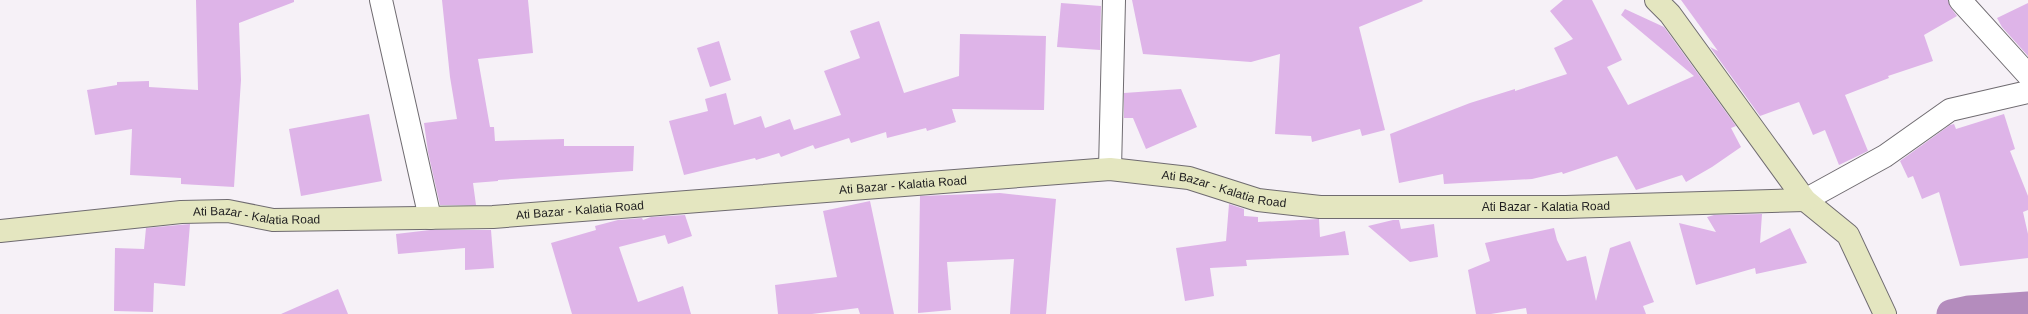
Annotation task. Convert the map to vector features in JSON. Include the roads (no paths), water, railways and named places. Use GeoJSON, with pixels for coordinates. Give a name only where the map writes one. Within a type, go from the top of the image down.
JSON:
{"type":"FeatureCollection","features":[{"type":"Feature","properties":{"kind":"main road"},"geometry":{"type":"LineString","coordinates":[[1656,0],[1670,14],[1805,200],[1848,235],[1885,314]]}},
{"type":"Feature","properties":{"kind":"main road","name":"Ati Bazar - Kalatia Road"},"geometry":{"type":"LineString","coordinates":[[0,231],[182,212],[228,211],[273,220],[492,217],[1110,169],[1189,178],[1258,200],[1320,207],[1566,207],[1805,200]]}},
{"type":"Feature","properties":{"kind":"street"},"geometry":{"type":"LineString","coordinates":[[381,0],[430,218]]}},
{"type":"Feature","properties":{"kind":"street"},"geometry":{"type":"LineString","coordinates":[[1110,169],[1114,0]]}},
{"type":"Feature","properties":{"kind":"street"},"geometry":{"type":"LineString","coordinates":[[1960,0],[2028,75]]}},
{"type":"Feature","properties":{"kind":"street"},"geometry":{"type":"LineString","coordinates":[[1805,200],[1885,156],[1950,110],[2028,92]]}},
{"type":"Feature","properties":{"kind":"waterway"},"geometry":{"type":"LineString","coordinates":[[1951,314],[1969,310],[2028,306]]}}]}
